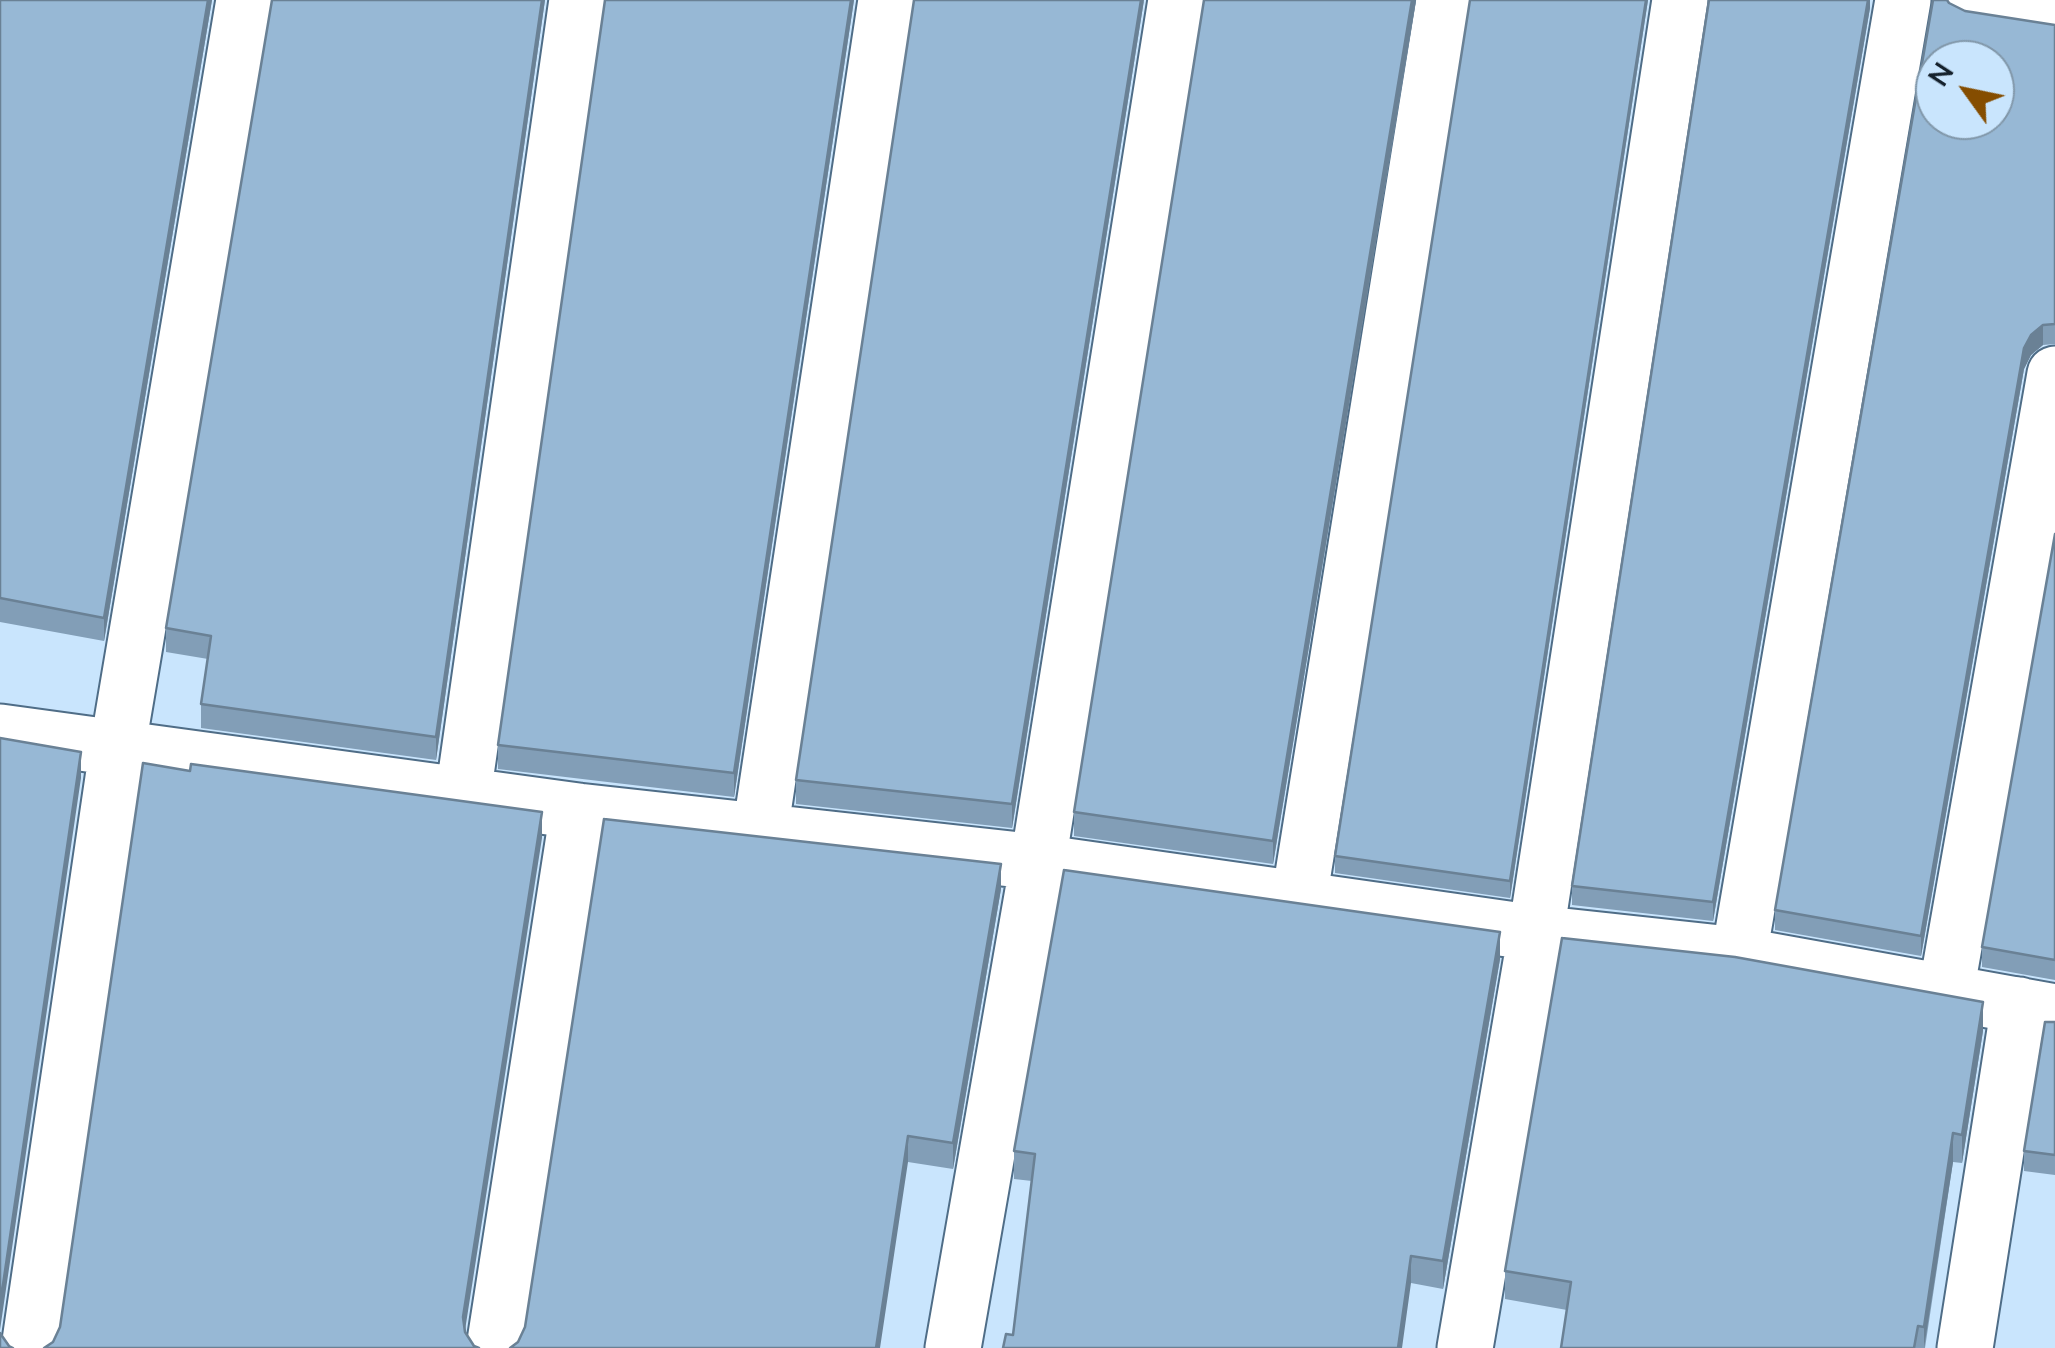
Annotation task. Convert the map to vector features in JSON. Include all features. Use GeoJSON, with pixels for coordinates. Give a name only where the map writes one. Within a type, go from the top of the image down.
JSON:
{"type":"FeatureCollection","features":[{"type":"Feature","properties":{"kind":"street"},"geometry":{"type":"LineString","coordinates":[[30,1348],[116,751],[244,0]]}},
{"type":"Feature","properties":{"kind":"street"},"geometry":{"type":"LineString","coordinates":[[463,795],[576,0]]}},
{"type":"Feature","properties":{"kind":"street"},"geometry":{"type":"LineString","coordinates":[[760,832],[886,0]]}},
{"type":"Feature","properties":{"kind":"street"},"geometry":{"type":"LineString","coordinates":[[953,1348],[1038,862],[1176,0]]}},
{"type":"Feature","properties":{"kind":"street"},"geometry":{"type":"LineString","coordinates":[[1298,898],[1444,0]]}},
{"type":"Feature","properties":{"kind":"street"},"geometry":{"type":"LineString","coordinates":[[1464,1348],[1536,934],[1680,0]]}},
{"type":"Feature","properties":{"kind":"street"},"geometry":{"type":"LineString","coordinates":[[1739,956],[1903,0]]}},
{"type":"Feature","properties":{"kind":"street"},"geometry":{"type":"LineString","coordinates":[[1970,0],[2055,15]]}},
{"type":"Feature","properties":{"kind":"street"},"geometry":{"type":"LineString","coordinates":[[1946,992],[2055,374]]}},
{"type":"Feature","properties":{"kind":"street"},"geometry":{"type":"LineString","coordinates":[[0,732],[116,751],[578,811],[1038,862],[1536,934],[1739,956],[2037,1009],[1965,1348]]}},
{"type":"Feature","properties":{"kind":"street"},"geometry":{"type":"LineString","coordinates":[[494,1348],[578,811]]}},
{"type":"Feature","properties":{"kind":"building"},"geometry":{"type":"Polygon","coordinates":[[[0,0],[208,0],[104,618],[0,598],[0,0]]]}},
{"type":"Feature","properties":{"kind":"building"},"geometry":{"type":"Polygon","coordinates":[[[272,0],[542,0],[436,737],[201,704],[211,636],[166,628],[272,0]]]}},
{"type":"Feature","properties":{"kind":"building"},"geometry":{"type":"Polygon","coordinates":[[[605,0],[851,0],[734,773],[498,745],[605,0]]]}},
{"type":"Feature","properties":{"kind":"building"},"geometry":{"type":"Polygon","coordinates":[[[914,0],[1141,0],[1012,804],[796,780],[914,0]]]}},
{"type":"Feature","properties":{"kind":"building"},"geometry":{"type":"Polygon","coordinates":[[[1204,0],[1412,0],[1273,841],[1074,812],[1204,0]]]}},
{"type":"Feature","properties":{"kind":"building"},"geometry":{"type":"Polygon","coordinates":[[[1470,0],[1646,0],[1510,881],[1335,856],[1470,0]]]}},
{"type":"Feature","properties":{"kind":"building"},"geometry":{"type":"Polygon","coordinates":[[[1709,0],[1868,0],[1713,902],[1572,886],[1709,0]]]}},
{"type":"Feature","properties":{"kind":"building"},"geometry":{"type":"Polygon","coordinates":[[[1933,0],[1947,0],[1965,11],[2055,25],[2055,324],[2043,325],[2024,348],[1921,936],[1775,910],[1915,104],[1915,140],[2015,140],[2015,40],[1926,40],[1933,0]]]}},
{"type":"Feature","properties":{"kind":"building"},"geometry":{"type":"Polygon","coordinates":[[[2055,534],[2055,960],[1982,947],[2055,534]]]}},
{"type":"Feature","properties":{"kind":"building"},"geometry":{"type":"Polygon","coordinates":[[[0,738],[81,752],[0,1305],[0,738]]]}},
{"type":"Feature","properties":{"kind":"building"},"geometry":{"type":"Polygon","coordinates":[[[143,763],[190,771],[191,764],[542,812],[463,1317],[465,1332],[479,1348],[44,1348],[53,1342],[60,1327],[143,763]]]}},
{"type":"Feature","properties":{"kind":"building"},"geometry":{"type":"Polygon","coordinates":[[[604,819],[1001,864],[953,1143],[908,1136],[876,1348],[510,1348],[518,1342],[525,1327],[604,819]]]}},
{"type":"Feature","properties":{"kind":"building"},"geometry":{"type":"Polygon","coordinates":[[[1064,870],[1500,932],[1443,1261],[1411,1256],[1398,1348],[1003,1348],[1006,1334],[1013,1335],[1035,1154],[1014,1151],[1064,870]]]}},
{"type":"Feature","properties":{"kind":"building"},"geometry":{"type":"Polygon","coordinates":[[[1562,938],[1735,957],[1983,1002],[1962,1135],[1953,1133],[1924,1327],[1918,1326],[1914,1348],[1561,1348],[1571,1282],[1505,1271],[1562,938]]]}},
{"type":"Feature","properties":{"kind":"building"},"geometry":{"type":"Polygon","coordinates":[[[2045,1022],[2055,1022],[2055,1155],[2024,1151],[2045,1022]]]}},
{"type":"Feature","properties":{"kind":"building"},"geometry":{"type":"Polygon","coordinates":[[[0,1333],[9,1346],[13,1348],[0,1348],[0,1333]]]}}]}
